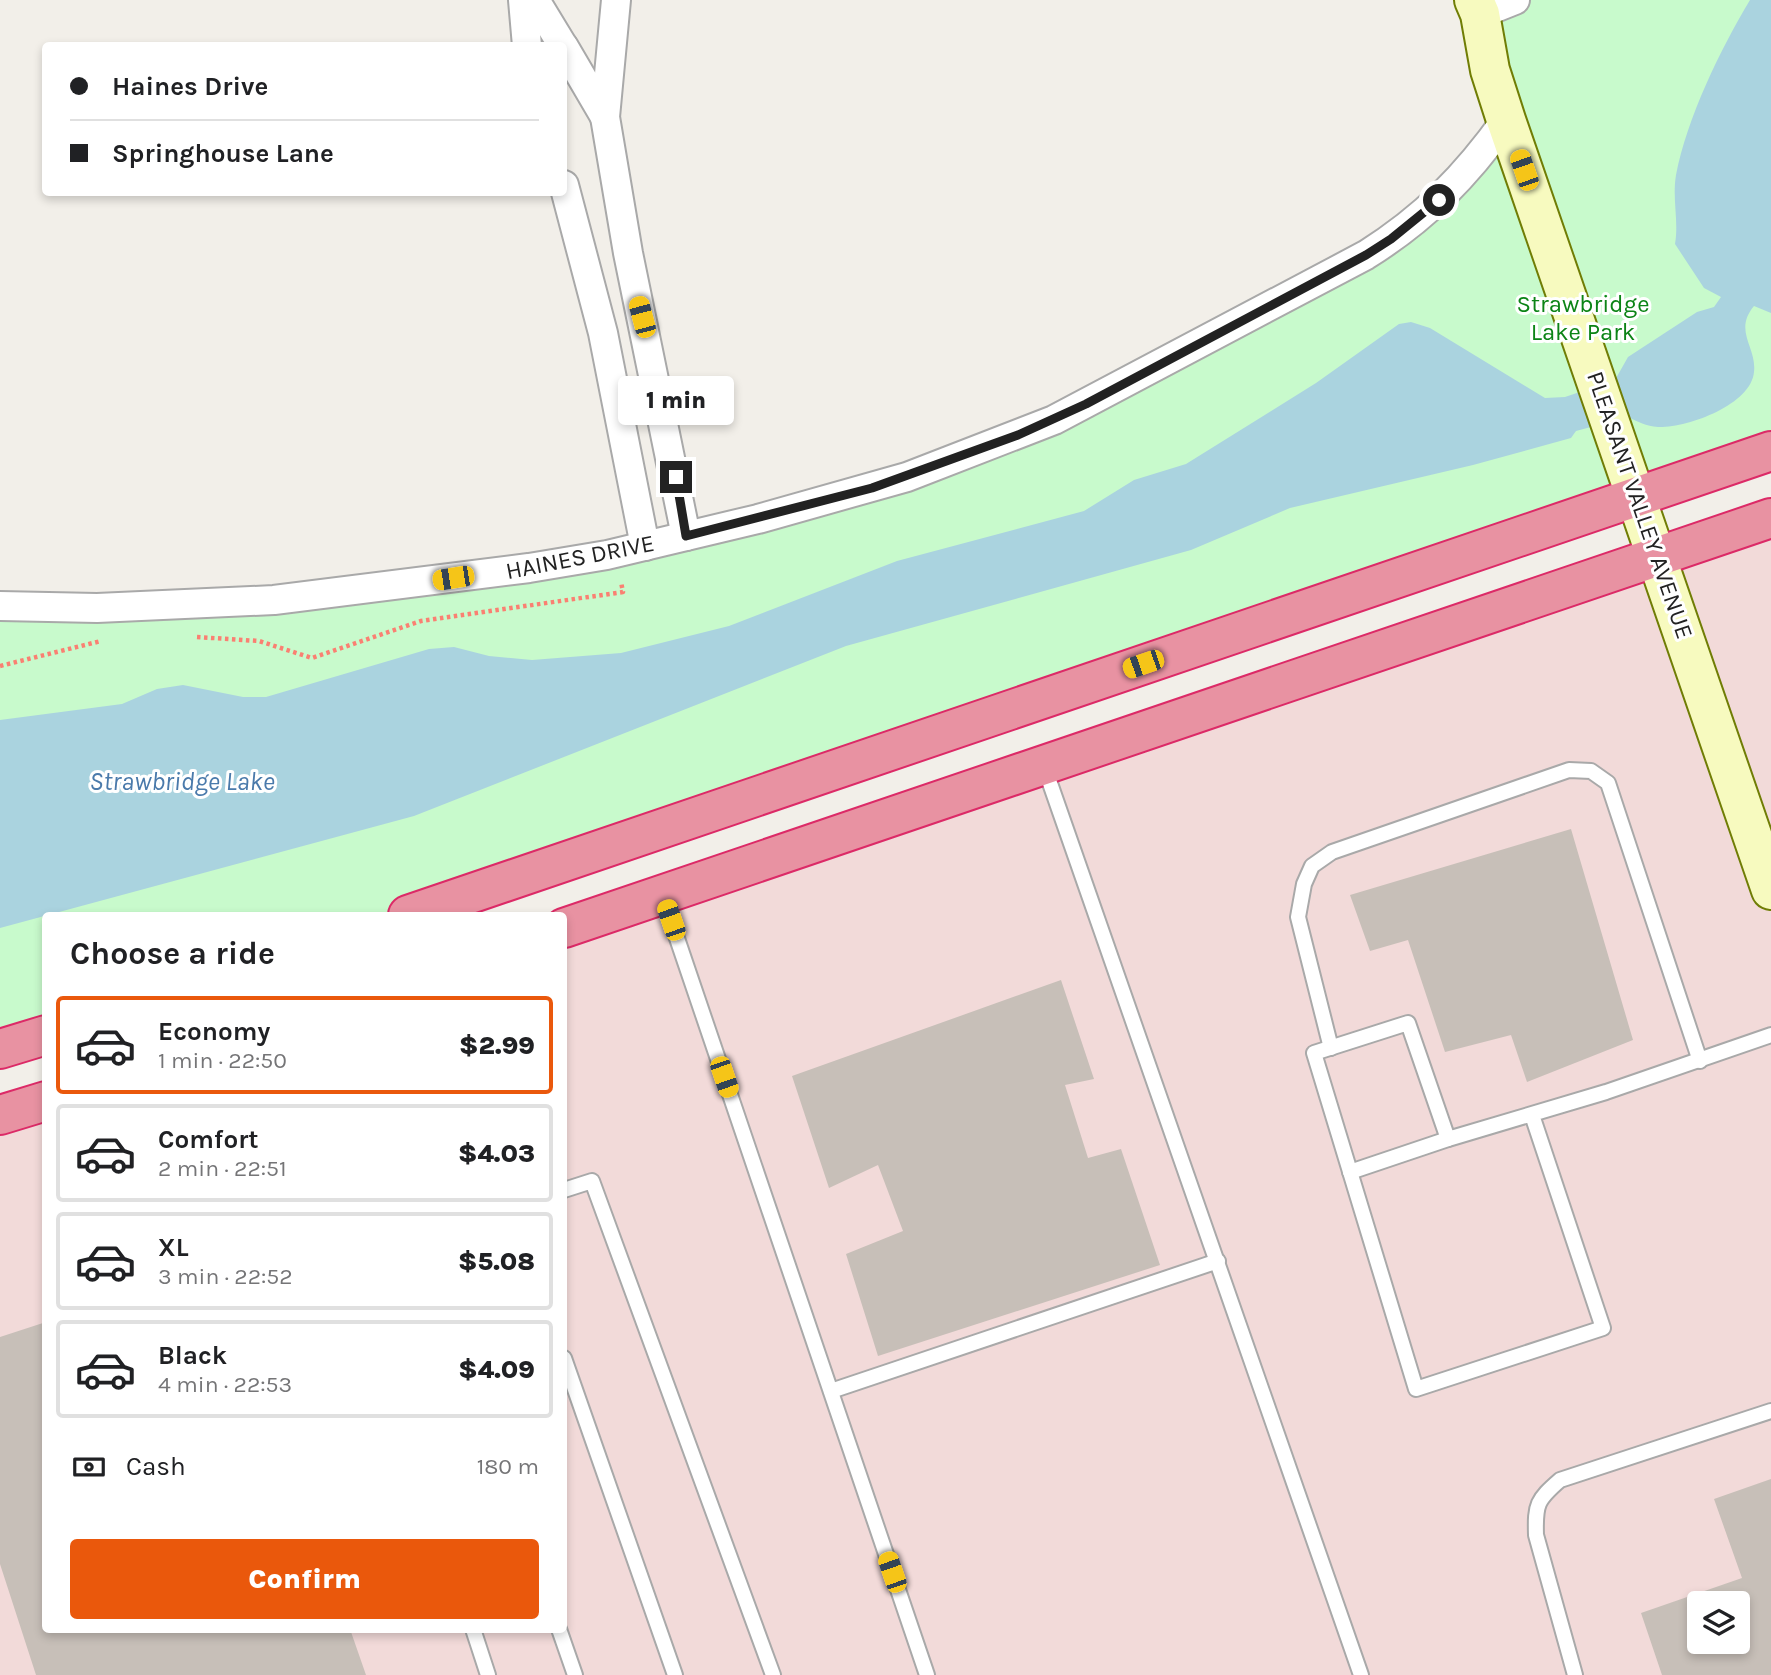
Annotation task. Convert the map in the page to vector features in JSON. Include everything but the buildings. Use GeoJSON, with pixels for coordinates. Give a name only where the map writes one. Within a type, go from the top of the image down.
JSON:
{"type":"FeatureCollection","features":[{"type":"Feature","properties":{"kind":"highway"},"geometry":{"type":"LineString","coordinates":[[417,912],[1771,451]]}},
{"type":"Feature","properties":{"kind":"highway"},"geometry":{"type":"LineString","coordinates":[[567,927],[1771,518]]}},
{"type":"Feature","properties":{"kind":"highway"},"geometry":{"type":"LineString","coordinates":[[0,1049],[42,1036]]}},
{"type":"Feature","properties":{"kind":"highway"},"geometry":{"type":"LineString","coordinates":[[0,1115],[42,1102]]}},
{"type":"Feature","properties":{"kind":"street"},"geometry":{"type":"LineString","coordinates":[[523,0],[527,42]]}},
{"type":"Feature","properties":{"kind":"street"},"geometry":{"type":"LineString","coordinates":[[535,0],[561,42]]}},
{"type":"Feature","properties":{"kind":"street"},"geometry":{"type":"LineString","coordinates":[[616,0],[605,117],[628,253],[686,536]]}},
{"type":"Feature","properties":{"kind":"street"},"geometry":{"type":"LineString","coordinates":[[1477,7],[1515,0]]}},
{"type":"Feature","properties":{"kind":"street","name":"PLEASANT VALLEY AVENUE"},"geometry":{"type":"LineString","coordinates":[[1477,7],[1490,69],[1506,120],[1771,890]]}},
{"type":"Feature","properties":{"kind":"street"},"geometry":{"type":"LineString","coordinates":[[567,53],[605,117]]}},
{"type":"Feature","properties":{"kind":"street","name":"HAINES DRIVE"},"geometry":{"type":"LineString","coordinates":[[0,607],[97,608],[274,600],[489,574],[617,553],[758,519],[895,481],[995,444],[1086,404],[1391,239],[1462,178],[1506,120]]}},
{"type":"Feature","properties":{"kind":"street"},"geometry":{"type":"LineString","coordinates":[[567,196],[603,333],[645,546]]}},
{"type":"Feature","properties":{"kind":"lane"},"geometry":{"type":"LineString","coordinates":[[1044,765],[1361,1675]]}},
{"type":"Feature","properties":{"kind":"lane"},"geometry":{"type":"LineString","coordinates":[[1331,1048],[1298,917],[1304,884],[1312,866],[1332,852],[1569,770],[1591,771],[1608,783],[1700,1061]]}},
{"type":"Feature","properties":{"kind":"lane"},"geometry":{"type":"LineString","coordinates":[[662,894],[927,1675]]}},
{"type":"Feature","properties":{"kind":"lane"},"geometry":{"type":"LineString","coordinates":[[1448,1139],[1408,1023],[1314,1053],[1416,1389],[1603,1328],[1532,1115]]}},
{"type":"Feature","properties":{"kind":"lane"},"geometry":{"type":"LineString","coordinates":[[1350,1172],[1700,1061],[1771,1035]]}},
{"type":"Feature","properties":{"kind":"lane"},"geometry":{"type":"LineString","coordinates":[[567,1189],[592,1181],[773,1675]]}},
{"type":"Feature","properties":{"kind":"lane"},"geometry":{"type":"LineString","coordinates":[[831,1391],[1218,1261]]}},
{"type":"Feature","properties":{"kind":"lane"},"geometry":{"type":"LineString","coordinates":[[567,1368],[675,1675]]}},
{"type":"Feature","properties":{"kind":"lane"},"geometry":{"type":"LineString","coordinates":[[1575,1675],[1536,1535],[1535,1514],[1539,1498],[1560,1480],[1771,1411]]}},
{"type":"Feature","properties":{"kind":"lane"},"geometry":{"type":"LineString","coordinates":[[474,1633],[488,1675]]}},
{"type":"Feature","properties":{"kind":"lane"},"geometry":{"type":"LineString","coordinates":[[560,1633],[575,1675]]}},
{"type":"Feature","properties":{"kind":"path"},"geometry":{"type":"LineString","coordinates":[[191,637],[259,641],[312,658],[421,621],[623,592],[617,553]]}},
{"type":"Feature","properties":{"kind":"path"},"geometry":{"type":"LineString","coordinates":[[0,666],[110,638]]}},
{"type":"Feature","properties":{"kind":"shaded area"},"geometry":{"type":"Polygon","coordinates":[[[1771,518],[1771,1675],[0,1675],[0,1115],[42,1102],[42,1633],[567,1633],[567,927],[1771,518]]]}},
{"type":"Feature","properties":{"kind":"green space","name":"Strawbridge Lake Park"},"geometry":{"type":"Polygon","coordinates":[[[1469,0],[1771,0],[1771,451],[417,912],[42,912],[42,1036],[0,1049],[0,607],[97,608],[686,536],[982,449],[1439,200],[1506,120],[1469,0]]]}},
{"type":"Feature","properties":{"kind":"water","name":"Strawbridge Lake"},"geometry":{"type":"Polygon","coordinates":[[[1750,0],[1771,0],[1771,313],[1754,306],[1748,315],[1746,331],[1754,372],[1742,395],[1716,412],[1685,423],[1658,427],[1628,417],[1576,431],[1571,438],[1473,465],[1290,508],[1191,550],[846,646],[414,816],[59,912],[42,912],[42,917],[0,928],[0,720],[122,704],[157,689],[183,685],[243,697],[266,697],[429,649],[454,647],[489,656],[532,660],[621,653],[729,626],[897,561],[1084,511],[1134,480],[1186,464],[1316,383],[1399,324],[1411,322],[1430,328],[1545,398],[1565,397],[1615,380],[1628,357],[1697,312],[1714,307],[1721,297],[1704,288],[1675,244],[1675,184],[1681,153],[1696,108],[1727,40],[1750,0]]]}},
{"type":"Feature","properties":{"kind":"route"},"geometry":{"type":"LineString","coordinates":[[676,477],[686,536],[758,519],[907,477],[1018,435],[1086,404],[1366,255],[1391,239],[1439,200]]}}]}
